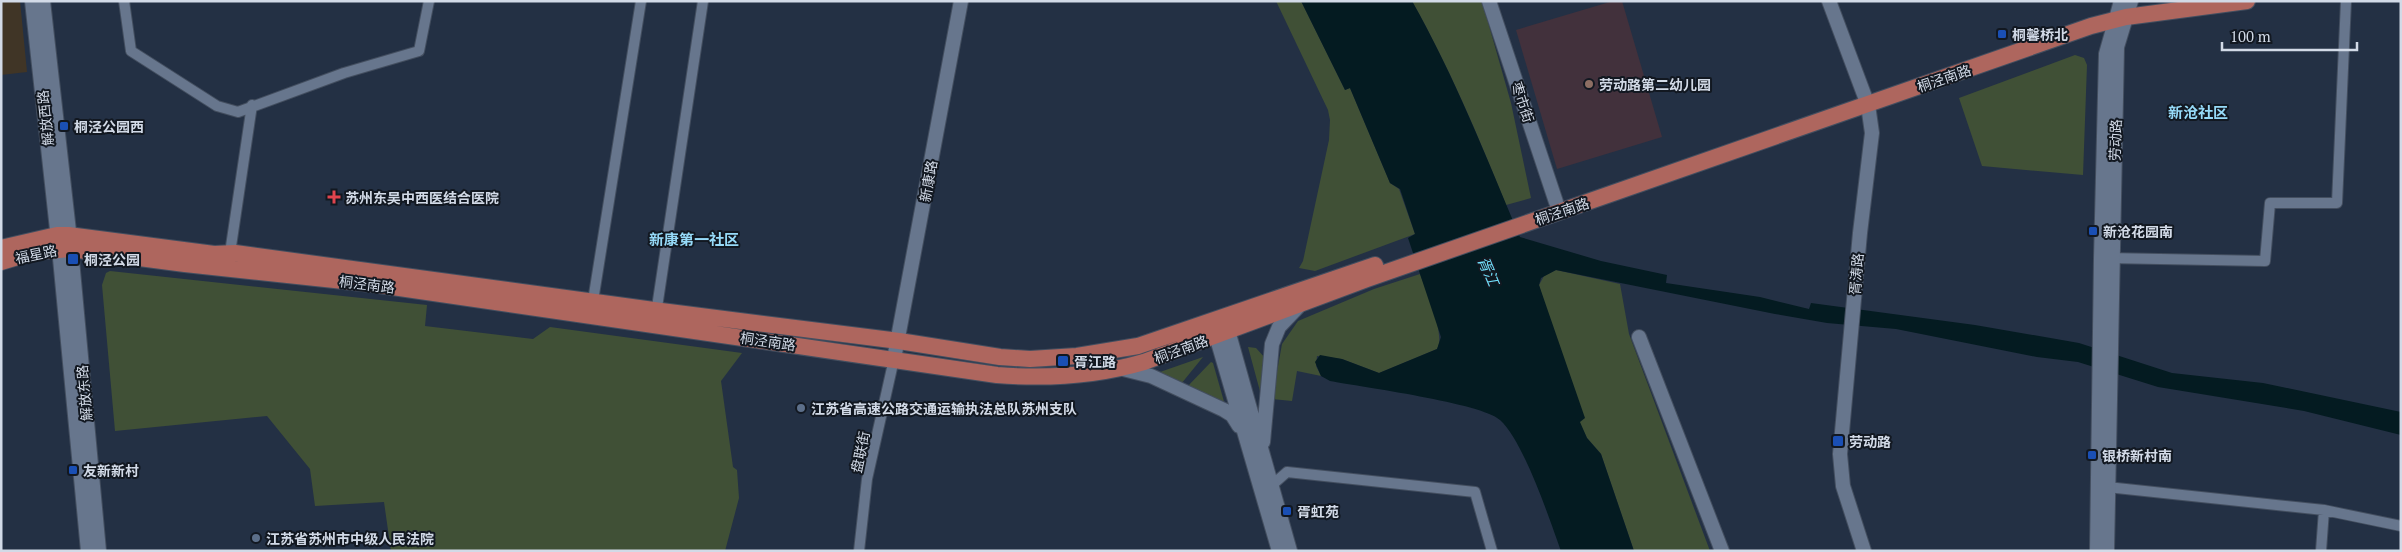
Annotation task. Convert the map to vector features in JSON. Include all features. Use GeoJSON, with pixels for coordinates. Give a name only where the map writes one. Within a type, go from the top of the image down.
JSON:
{"type":"FeatureCollection","features":[{"type":"Feature","properties":{"kind":"main road","name":"解放西路"},"geometry":{"type":"LineString","coordinates":[[32,1],[64,242]]}},
{"type":"Feature","properties":{"kind":"main road","name":"解放西路"},"geometry":{"type":"LineString","coordinates":[[43,1],[64,242]]}},
{"type":"Feature","properties":{"kind":"main road","name":"新康路"},"geometry":{"type":"LineString","coordinates":[[894,360],[899,342],[961,1]]}},
{"type":"Feature","properties":{"kind":"main road","name":"枣市街"},"geometry":{"type":"LineString","coordinates":[[1489,1],[1556,202]]}},
{"type":"Feature","properties":{"kind":"main road","name":"胥涛路"},"geometry":{"type":"LineString","coordinates":[[1829,1],[1866,100],[1872,133],[1860,233],[1840,454],[1843,486],[1864,551]]}},
{"type":"Feature","properties":{"kind":"main road","name":"桐泾南路"},"geometry":{"type":"LineString","coordinates":[[64,242],[214,254],[230,253],[656,318],[894,360],[1023,377],[1079,376],[1123,369],[1220,327],[1406,259],[1866,100],[2088,16],[2169,1]]}},
{"type":"Feature","properties":{"kind":"main road","name":"桐泾南路"},"geometry":{"type":"LineString","coordinates":[[2124,9],[2247,1]]}},
{"type":"Feature","properties":{"kind":"main road","name":"劳动路"},"geometry":{"type":"LineString","coordinates":[[2097,551],[2106,351],[2106,52],[2124,9]]}},
{"type":"Feature","properties":{"kind":"main road","name":"桐泾南路"},"geometry":{"type":"LineString","coordinates":[[1519,220],[1556,202],[1866,100]]}},
{"type":"Feature","properties":{"kind":"main road","name":"福星路"},"geometry":{"type":"LineString","coordinates":[[1,248],[64,242]]}},
{"type":"Feature","properties":{"kind":"main road","name":"福星路"},"geometry":{"type":"LineString","coordinates":[[1,262],[64,242]]}},
{"type":"Feature","properties":{"kind":"main road","name":"桐泾南路"},"geometry":{"type":"LineString","coordinates":[[64,242],[185,264],[592,309]]}},
{"type":"Feature","properties":{"kind":"main road","name":"解放东路"},"geometry":{"type":"LineString","coordinates":[[64,242],[88,551]]}},
{"type":"Feature","properties":{"kind":"main road","name":"解放东路"},"geometry":{"type":"LineString","coordinates":[[64,242],[99,551]]}},
{"type":"Feature","properties":{"kind":"main road","name":"桐泾南路"},"geometry":{"type":"LineString","coordinates":[[656,318],[899,342],[984,356],[1049,358],[1120,350],[1220,327],[1299,306],[1406,259]]}},
{"type":"Feature","properties":{"kind":"main road"},"geometry":{"type":"LineString","coordinates":[[1263,458],[1264,418],[1271,348],[1278,329],[1299,306]]}},
{"type":"Feature","properties":{"kind":"main road"},"geometry":{"type":"LineString","coordinates":[[1220,327],[1244,431],[1279,551]]}},
{"type":"Feature","properties":{"kind":"main road"},"geometry":{"type":"LineString","coordinates":[[1220,327],[1263,458],[1290,551]]}},
{"type":"Feature","properties":{"kind":"main road"},"geometry":{"type":"LineString","coordinates":[[1639,337],[1722,551]]}},
{"type":"Feature","properties":{"kind":"main road"},"geometry":{"type":"LineString","coordinates":[[1123,369],[1150,376],[1224,410],[1232,415],[1244,431]]}},
{"type":"Feature","properties":{"kind":"main road","name":"劳动路"},"geometry":{"type":"LineString","coordinates":[[2105,372],[2107,551]]}},
{"type":"Feature","properties":{"kind":"street"},"geometry":{"type":"LineString","coordinates":[[124,1],[131,51],[217,106],[238,112],[252,105],[344,73],[419,51],[428,1]]}},
{"type":"Feature","properties":{"kind":"street"},"geometry":{"type":"LineString","coordinates":[[592,309],[641,1]]}},
{"type":"Feature","properties":{"kind":"street"},"geometry":{"type":"LineString","coordinates":[[656,318],[703,1]]}},
{"type":"Feature","properties":{"kind":"street"},"geometry":{"type":"LineString","coordinates":[[2106,258],[2265,261],[2270,203],[2337,204],[2346,1]]}},
{"type":"Feature","properties":{"kind":"street"},"geometry":{"type":"LineString","coordinates":[[230,253],[252,105]]}},
{"type":"Feature","properties":{"kind":"street","name":"盘联街"},"geometry":{"type":"LineString","coordinates":[[859,551],[867,479],[894,360]]}},
{"type":"Feature","properties":{"kind":"street"},"geometry":{"type":"LineString","coordinates":[[1271,486],[1288,472],[1475,492],[1492,551]]}},
{"type":"Feature","properties":{"kind":"street"},"geometry":{"type":"LineString","coordinates":[[2107,487],[2324,510],[2401,526]]}},
{"type":"Feature","properties":{"kind":"street"},"geometry":{"type":"LineString","coordinates":[[2321,551],[2324,510]]}},
{"type":"Feature","properties":{"kind":"shaded area"},"geometry":{"type":"Polygon","coordinates":[[[1,1],[20,1],[27,72],[1,75],[1,1]]]}},
{"type":"Feature","properties":{"kind":"shaded area","name":"劳动路第二幼儿园"},"geometry":{"type":"Polygon","coordinates":[[[1613,1],[1622,1],[1662,137],[1557,169],[1516,30],[1613,1]]]}},
{"type":"Feature","properties":{"kind":"green space"},"geometry":{"type":"Polygon","coordinates":[[[1276,1],[1301,1],[1345,90],[1350,88],[1390,183],[1399,189],[1415,234],[1315,271],[1299,268],[1303,261],[1329,140],[1330,120],[1328,110],[1276,1]]]}},
{"type":"Feature","properties":{"kind":"green space"},"geometry":{"type":"Polygon","coordinates":[[[1412,1],[1482,1],[1511,103],[1531,198],[1506,205],[1462,101],[1412,1]]]}},
{"type":"Feature","properties":{"kind":"green space"},"geometry":{"type":"Polygon","coordinates":[[[2075,55],[2084,58],[2087,65],[2083,175],[1982,166],[1959,98],[2075,55]]]}},
{"type":"Feature","properties":{"kind":"green space"},"geometry":{"type":"Polygon","coordinates":[[[1556,270],[1620,284],[1629,334],[1710,551],[1634,551],[1601,454],[1587,438],[1579,422],[1539,285],[1544,276],[1556,270]]]}},
{"type":"Feature","properties":{"kind":"green space","name":"桐泾公园"},"geometry":{"type":"Polygon","coordinates":[[[110,271],[427,305],[425,326],[533,339],[550,327],[742,353],[721,381],[733,467],[737,470],[739,498],[725,551],[391,551],[384,502],[315,506],[310,469],[267,416],[115,431],[102,285],[106,273],[110,271]]]}},
{"type":"Feature","properties":{"kind":"green space"},"geometry":{"type":"Polygon","coordinates":[[[1420,274],[1437,323],[1439,342],[1437,349],[1379,373],[1342,359],[1317,356],[1316,366],[1321,376],[1297,371],[1292,401],[1272,399],[1282,344],[1298,321],[1374,289],[1420,274]]]}},
{"type":"Feature","properties":{"kind":"green space"},"geometry":{"type":"Polygon","coordinates":[[[1248,347],[1256,348],[1266,359],[1261,395],[1248,347]]]}},
{"type":"Feature","properties":{"kind":"green space"},"geometry":{"type":"Polygon","coordinates":[[[1203,357],[1181,384],[1159,374],[1160,372],[1203,357]]]}},
{"type":"Feature","properties":{"kind":"green space"},"geometry":{"type":"Polygon","coordinates":[[[1211,362],[1213,363],[1225,405],[1187,387],[1211,362]]]}},
{"type":"Feature","properties":{"kind":"water","name":"胥江"},"geometry":{"type":"Polygon","coordinates":[[[1301,1],[1412,1],[1456,88],[1520,237],[1601,261],[1667,275],[1666,283],[1760,297],[1809,309],[1811,303],[1975,325],[2079,343],[2172,373],[2263,383],[2401,412],[2401,435],[2304,411],[2158,387],[2078,362],[2037,357],[1896,329],[1827,323],[1775,314],[1556,270],[1541,278],[1539,285],[1585,418],[1580,422],[1587,438],[1601,454],[1634,551],[1561,551],[1527,462],[1509,431],[1500,420],[1489,414],[1446,402],[1330,381],[1321,376],[1315,362],[1320,355],[1342,359],[1379,373],[1437,349],[1441,337],[1408,238],[1415,234],[1400,189],[1390,183],[1350,88],[1345,90],[1301,1]]]}},
{"type":"Feature","properties":{"kind":"place","name":"桐馨桥北"},"geometry":{"type":"Point","coordinates":[2002,34]}},
{"type":"Feature","properties":{"kind":"place","name":"劳动路第二幼儿园"},"geometry":{"type":"Point","coordinates":[1589,84]}},
{"type":"Feature","properties":{"kind":"place","name":"桐泾公园西"},"geometry":{"type":"Point","coordinates":[64,126]}},
{"type":"Feature","properties":{"kind":"place","name":"苏州东吴中西医结合医院"},"geometry":{"type":"Point","coordinates":[334,197]}},
{"type":"Feature","properties":{"kind":"place","name":"新沧花园南"},"geometry":{"type":"Point","coordinates":[2093,231]}},
{"type":"Feature","properties":{"kind":"place","name":"桐泾公园"},"geometry":{"type":"Point","coordinates":[73,259]}},
{"type":"Feature","properties":{"kind":"place","name":"胥江路"},"geometry":{"type":"Point","coordinates":[1063,361]}},
{"type":"Feature","properties":{"kind":"place","name":"江苏省高速公路交通运输执法总队苏州支队"},"geometry":{"type":"Point","coordinates":[801,408]}},
{"type":"Feature","properties":{"kind":"place","name":"劳动路"},"geometry":{"type":"Point","coordinates":[1838,441]}},
{"type":"Feature","properties":{"kind":"place","name":"银桥新村南"},"geometry":{"type":"Point","coordinates":[2092,455]}},
{"type":"Feature","properties":{"kind":"place","name":"友新新村"},"geometry":{"type":"Point","coordinates":[73,470]}},
{"type":"Feature","properties":{"kind":"place","name":"胥虹苑"},"geometry":{"type":"Point","coordinates":[1287,511]}},
{"type":"Feature","properties":{"kind":"place","name":"江苏省苏州市中级人民法院"},"geometry":{"type":"Point","coordinates":[256,538]}},
{"type":"Feature","properties":{"kind":"district","name":"新沧社区"},"geometry":{"type":"Point","coordinates":[2198,112]}},
{"type":"Feature","properties":{"kind":"district","name":"新康第一社区"},"geometry":{"type":"Point","coordinates":[694,239]}}]}
